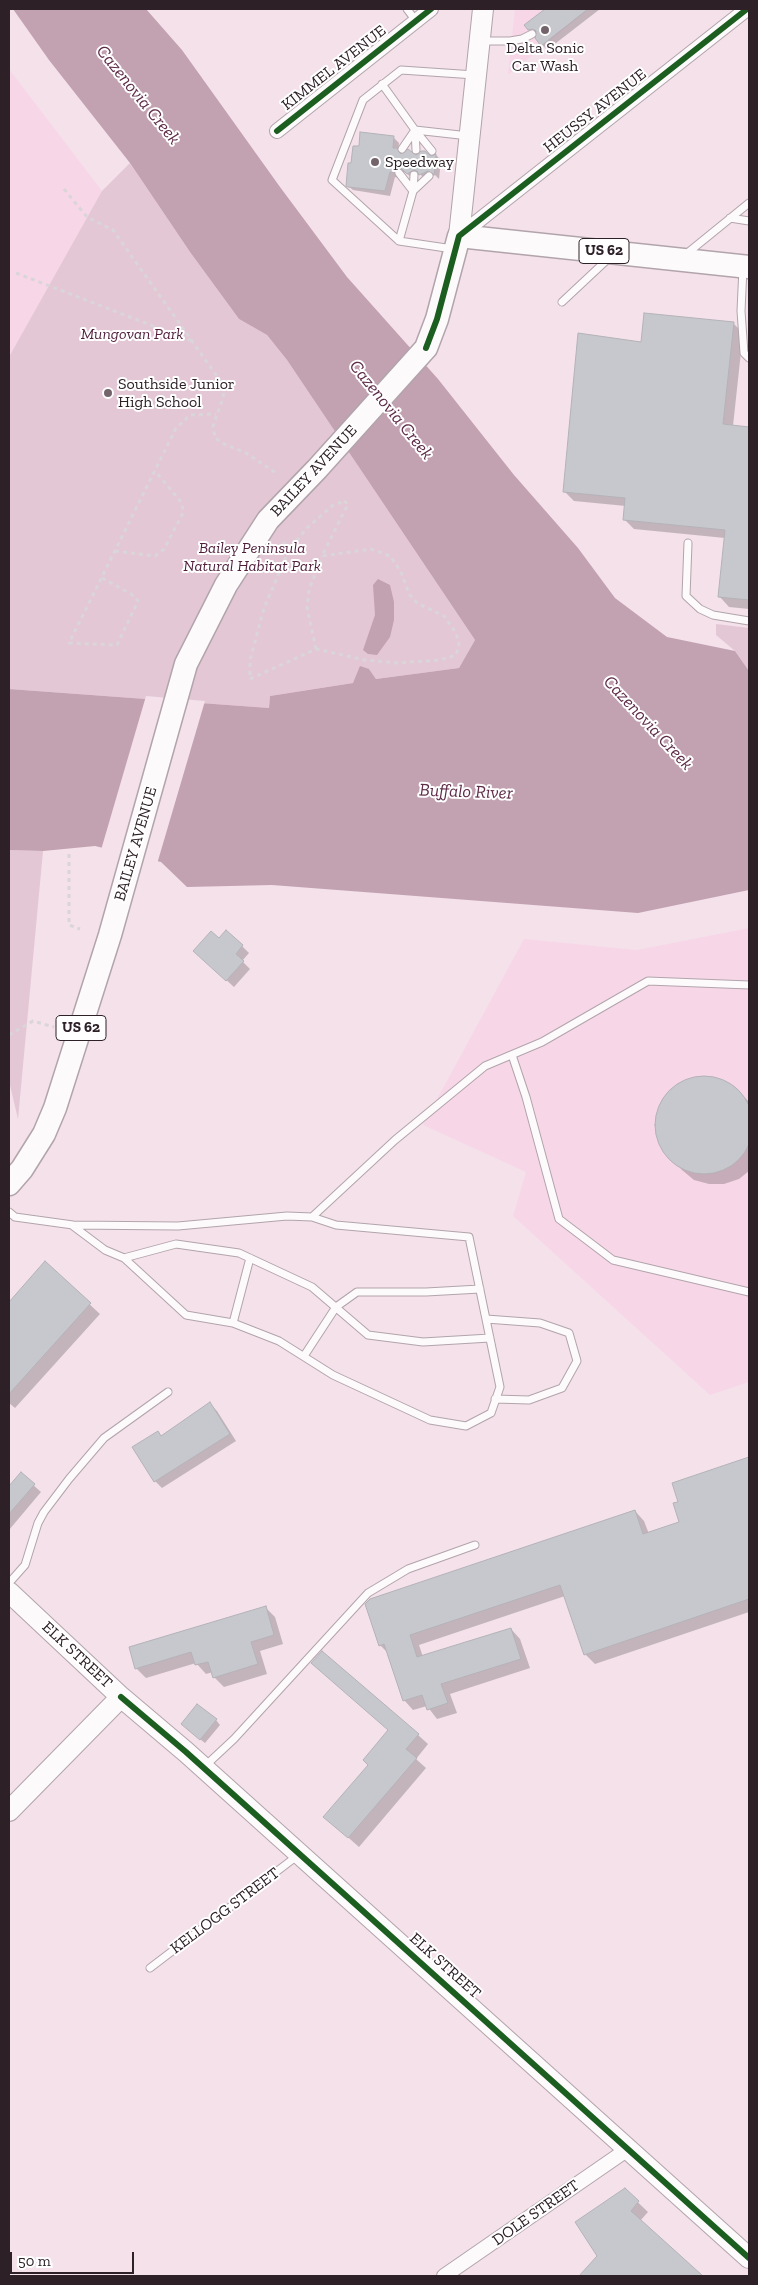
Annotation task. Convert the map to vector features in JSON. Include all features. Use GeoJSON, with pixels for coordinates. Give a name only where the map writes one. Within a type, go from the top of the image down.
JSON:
{"type":"FeatureCollection","features":[{"type":"Feature","properties":{"kind":"main road","name":"US 62"},"geometry":{"type":"LineString","coordinates":[[457,243],[615,252],[746,266]]}},
{"type":"Feature","properties":{"kind":"main road","name":"BAILEY AVENUE"},"geometry":{"type":"LineString","coordinates":[[9,1184],[22,1169],[44,1134],[55,1108],[131,862],[186,664],[226,585],[268,520],[317,469],[426,348],[437,319],[457,243]]}},
{"type":"Feature","properties":{"kind":"street","name":"KIMMEL AVENUE"},"geometry":{"type":"LineString","coordinates":[[277,131],[431,9]]}},
{"type":"Feature","properties":{"kind":"street"},"geometry":{"type":"LineString","coordinates":[[457,243],[483,9]]}},
{"type":"Feature","properties":{"kind":"street","name":"HEUSSY AVENUE"},"geometry":{"type":"LineString","coordinates":[[457,243],[748,9]]}},
{"type":"Feature","properties":{"kind":"street","name":"ELK STREET"},"geometry":{"type":"LineString","coordinates":[[9,1592],[121,1697],[203,1767],[749,2258]]}},
{"type":"Feature","properties":{"kind":"street"},"geometry":{"type":"LineString","coordinates":[[9,1811],[121,1697]]}},
{"type":"Feature","properties":{"kind":"street","name":"DOLE STREET"},"geometry":{"type":"LineString","coordinates":[[444,2276],[628,2149]]}},
{"type":"Feature","properties":{"kind":"lane"},"geometry":{"type":"LineString","coordinates":[[406,9],[416,21]]}},
{"type":"Feature","properties":{"kind":"lane"},"geometry":{"type":"LineString","coordinates":[[480,41],[510,42],[532,34]]}},
{"type":"Feature","properties":{"kind":"lane"},"geometry":{"type":"LineString","coordinates":[[457,243],[399,241],[332,180],[363,100],[401,70],[476,75]]}},
{"type":"Feature","properties":{"kind":"lane"},"geometry":{"type":"LineString","coordinates":[[382,84],[432,151]]}},
{"type":"Feature","properties":{"kind":"lane"},"geometry":{"type":"LineString","coordinates":[[415,130],[469,136]]}},
{"type":"Feature","properties":{"kind":"lane"},"geometry":{"type":"LineString","coordinates":[[402,149],[415,130]]}},
{"type":"Feature","properties":{"kind":"lane"},"geometry":{"type":"LineString","coordinates":[[415,130],[416,150]]}},
{"type":"Feature","properties":{"kind":"lane"},"geometry":{"type":"LineString","coordinates":[[399,173],[413,191]]}},
{"type":"Feature","properties":{"kind":"lane"},"geometry":{"type":"LineString","coordinates":[[399,241],[413,191],[414,175]]}},
{"type":"Feature","properties":{"kind":"lane"},"geometry":{"type":"LineString","coordinates":[[413,191],[429,176]]}},
{"type":"Feature","properties":{"kind":"lane"},"geometry":{"type":"LineString","coordinates":[[679,259],[749,203]]}},
{"type":"Feature","properties":{"kind":"lane"},"geometry":{"type":"LineString","coordinates":[[730,218],[749,221]]}},
{"type":"Feature","properties":{"kind":"lane"},"geometry":{"type":"LineString","coordinates":[[562,302],[615,252]]}},
{"type":"Feature","properties":{"kind":"lane"},"geometry":{"type":"LineString","coordinates":[[746,266],[742,328],[744,353],[749,358]]}},
{"type":"Feature","properties":{"kind":"lane"},"geometry":{"type":"LineString","coordinates":[[688,543],[686,596],[700,609],[713,615],[749,621]]}},
{"type":"Feature","properties":{"kind":"lane"},"geometry":{"type":"LineString","coordinates":[[312,1217],[396,1140],[485,1066],[542,1042],[648,981],[749,985]]}},
{"type":"Feature","properties":{"kind":"lane"},"geometry":{"type":"LineString","coordinates":[[512,1055],[526,1097],[559,1219],[613,1260],[749,1292]]}},
{"type":"Feature","properties":{"kind":"lane"},"geometry":{"type":"LineString","coordinates":[[9,1212],[15,1217],[73,1225],[178,1226],[287,1216],[312,1217],[336,1225],[469,1237],[500,1387],[491,1413],[466,1426],[430,1420],[333,1375],[279,1341],[233,1323],[186,1315],[124,1258],[105,1250],[73,1225]]}},
{"type":"Feature","properties":{"kind":"lane"},"geometry":{"type":"LineString","coordinates":[[124,1258],[176,1244],[239,1253],[312,1287],[368,1335],[423,1342],[490,1338]]}},
{"type":"Feature","properties":{"kind":"lane"},"geometry":{"type":"LineString","coordinates":[[233,1323],[250,1258]]}},
{"type":"Feature","properties":{"kind":"lane"},"geometry":{"type":"LineString","coordinates":[[304,1356],[336,1307],[357,1292],[426,1292],[480,1289]]}},
{"type":"Feature","properties":{"kind":"lane"},"geometry":{"type":"LineString","coordinates":[[486,1319],[540,1323],[569,1333],[577,1361],[562,1388],[528,1400],[496,1399]]}},
{"type":"Feature","properties":{"kind":"lane"},"geometry":{"type":"LineString","coordinates":[[9,1583],[25,1565],[38,1523],[44,1512],[69,1479],[104,1438],[168,1392]]}},
{"type":"Feature","properties":{"kind":"lane"},"geometry":{"type":"LineString","coordinates":[[203,1767],[234,1739],[368,1593],[408,1569],[475,1546]]}},
{"type":"Feature","properties":{"kind":"lane","name":"KELLOGG STREET"},"geometry":{"type":"LineString","coordinates":[[150,1968],[300,1854]]}},
{"type":"Feature","properties":{"kind":"path"},"geometry":{"type":"LineString","coordinates":[[64,189],[87,217],[113,230],[224,386],[223,398],[213,426],[215,438],[222,443],[246,452],[276,473]]}},
{"type":"Feature","properties":{"kind":"path"},"geometry":{"type":"LineString","coordinates":[[16,273],[192,342]]}},
{"type":"Feature","properties":{"kind":"path"},"geometry":{"type":"LineString","coordinates":[[102,578],[130,594],[138,601],[117,645],[69,643],[176,428],[190,415],[216,414]]}},
{"type":"Feature","properties":{"kind":"path"},"geometry":{"type":"LineString","coordinates":[[116,551],[155,556],[164,549],[183,514],[182,503],[155,470]]}},
{"type":"Feature","properties":{"kind":"path"},"geometry":{"type":"LineString","coordinates":[[316,649],[307,607],[309,590],[322,556],[348,504],[344,501],[332,506],[289,550],[264,608],[250,660],[250,680],[316,649],[365,660],[397,663],[440,660],[456,655],[459,645],[456,633],[444,616],[417,603],[409,594],[400,572],[390,556],[371,549],[322,556]]}},
{"type":"Feature","properties":{"kind":"path"},"geometry":{"type":"LineString","coordinates":[[283,542],[289,550]]}},
{"type":"Feature","properties":{"kind":"path"},"geometry":{"type":"LineString","coordinates":[[68,854],[69,925],[80,930]]}},
{"type":"Feature","properties":{"kind":"path"},"geometry":{"type":"LineString","coordinates":[[9,1035],[33,1021],[54,1027]]}},
{"type":"Feature","properties":{"kind":"shaded area"},"geometry":{"type":"Polygon","coordinates":[[[515,9],[589,9],[508,75],[515,9]]]}},
{"type":"Feature","properties":{"kind":"shaded area"},"geometry":{"type":"Polygon","coordinates":[[[9,69],[102,191],[130,163],[9,689],[9,69]]]}},
{"type":"Feature","properties":{"kind":"shaded area"},"geometry":{"type":"Polygon","coordinates":[[[749,928],[749,1382],[710,1395],[513,1216],[526,1172],[423,1125],[524,939],[637,950],[749,928]]]}},
{"type":"Feature","properties":{"kind":"green space"},"geometry":{"type":"Polygon","coordinates":[[[130,163],[190,252],[239,319],[267,335],[287,360],[475,640],[459,668],[376,679],[369,669],[353,683],[270,696],[269,708],[9,689],[9,357],[102,191],[130,163]]]}},
{"type":"Feature","properties":{"kind":"green space"},"geometry":{"type":"Polygon","coordinates":[[[716,624],[749,628],[749,671],[735,651],[716,635],[716,624]]]}},
{"type":"Feature","properties":{"kind":"green space"},"geometry":{"type":"Polygon","coordinates":[[[9,850],[43,851],[18,1119],[9,1081],[9,850]]]}},
{"type":"Feature","properties":{"kind":"water"},"geometry":{"type":"Polygon","coordinates":[[[13,9],[146,9],[182,50],[347,277],[438,379],[514,475],[578,548],[615,598],[667,637],[735,651],[749,671],[749,890],[638,913],[272,885],[187,887],[161,862],[95,846],[43,851],[9,850],[9,689],[269,708],[270,696],[353,683],[360,666],[369,669],[376,679],[459,668],[475,640],[287,360],[267,335],[239,319],[190,252],[130,163],[49,60],[13,9]]]}},
{"type":"Feature","properties":{"kind":"water"},"geometry":{"type":"Polygon","coordinates":[[[378,579],[390,585],[394,602],[394,620],[390,637],[377,655],[368,654],[363,650],[375,615],[373,585],[378,579]]]}},
{"type":"Feature","properties":{"kind":"pier"},"geometry":{"type":"Polygon","coordinates":[[[146,696],[205,701],[157,864],[101,850],[146,696]]]}},
{"type":"Feature","properties":{"kind":"building","name":"Delta Sonic Car Wash"},"geometry":{"type":"Polygon","coordinates":[[[545,9],[588,9],[541,46],[535,38],[536,31],[533,29],[528,30],[524,25],[545,9]]]}},
{"type":"Feature","properties":{"kind":"building"},"geometry":{"type":"Polygon","coordinates":[[[360,132],[394,136],[393,148],[397,148],[401,154],[408,149],[416,155],[421,151],[425,151],[431,156],[436,154],[434,175],[428,171],[419,175],[414,170],[407,174],[401,168],[398,168],[394,173],[390,172],[385,191],[346,186],[348,163],[351,163],[353,146],[359,146],[360,132]]]}},
{"type":"Feature","properties":{"kind":"building"},"geometry":{"type":"Polygon","coordinates":[[[644,313],[734,322],[723,424],[749,427],[749,600],[718,597],[725,530],[623,520],[625,498],[563,492],[578,333],[641,342],[644,313]]]}},
{"type":"Feature","properties":{"kind":"building"},"geometry":{"type":"Polygon","coordinates":[[[226,930],[243,945],[236,954],[244,961],[226,981],[193,951],[211,931],[219,938],[226,930]]]}},
{"type":"Feature","properties":{"kind":"building"},"geometry":{"type":"Polygon","coordinates":[[[704,1076],[723,1080],[739,1090],[749,1106],[753,1125],[749,1144],[739,1160],[723,1170],[704,1174],[685,1170],[669,1160],[659,1144],[655,1125],[659,1106],[669,1090],[685,1080],[704,1076]]]}},
{"type":"Feature","properties":{"kind":"building"},"geometry":{"type":"Polygon","coordinates":[[[45,1261],[91,1303],[9,1394],[9,1302],[45,1261]]]}},
{"type":"Feature","properties":{"kind":"building"},"geometry":{"type":"Polygon","coordinates":[[[210,1402],[230,1434],[154,1482],[132,1447],[158,1431],[161,1436],[210,1402]]]}},
{"type":"Feature","properties":{"kind":"building"},"geometry":{"type":"Polygon","coordinates":[[[749,1457],[749,1599],[584,1655],[560,1585],[410,1635],[417,1657],[511,1628],[521,1659],[441,1684],[448,1703],[427,1710],[422,1695],[403,1701],[384,1644],[379,1646],[365,1604],[370,1599],[635,1510],[643,1534],[679,1522],[673,1503],[678,1502],[672,1483],[749,1457]]]}},
{"type":"Feature","properties":{"kind":"building"},"geometry":{"type":"Polygon","coordinates":[[[21,1472],[35,1484],[9,1514],[9,1486],[21,1472]]]}},
{"type":"Feature","properties":{"kind":"building"},"geometry":{"type":"Polygon","coordinates":[[[266,1606],[274,1635],[251,1642],[258,1664],[213,1678],[208,1662],[195,1665],[191,1652],[135,1669],[129,1647],[266,1606]]]}},
{"type":"Feature","properties":{"kind":"building"},"geometry":{"type":"Polygon","coordinates":[[[322,1651],[419,1734],[406,1749],[417,1758],[348,1838],[323,1817],[368,1765],[363,1760],[388,1730],[311,1663],[322,1651]]]}},
{"type":"Feature","properties":{"kind":"building"},"geometry":{"type":"Polygon","coordinates":[[[197,1704],[217,1719],[200,1740],[181,1724],[197,1704]]]}},
{"type":"Feature","properties":{"kind":"building"},"geometry":{"type":"Polygon","coordinates":[[[625,2188],[639,2201],[631,2211],[703,2276],[579,2276],[597,2256],[575,2222],[625,2188]]]}},
{"type":"Feature","properties":{"kind":"cycle path"},"geometry":{"type":"LineString","coordinates":[[277,131],[431,9]]}},
{"type":"Feature","properties":{"kind":"cycle path"},"geometry":{"type":"LineString","coordinates":[[426,348],[437,319],[459,236],[747,9]]}},
{"type":"Feature","properties":{"kind":"cycle path"},"geometry":{"type":"LineString","coordinates":[[121,1697],[186,1752],[749,2258]]}},
{"type":"Feature","properties":{"kind":"place","name":"Delta Sonic Car Wash"},"geometry":{"type":"Point","coordinates":[545,30]}},
{"type":"Feature","properties":{"kind":"place","name":"Speedway"},"geometry":{"type":"Point","coordinates":[375,162]}},
{"type":"Feature","properties":{"kind":"place","name":"Southside Junior High School"},"geometry":{"type":"Point","coordinates":[108,393]}},
{"type":"Feature","properties":{"kind":"water label","name":"Cazenovia Creek"},"geometry":{"type":"Point","coordinates":[138,95]}},
{"type":"Feature","properties":{"kind":"water label","name":"Cazenovia Creek"},"geometry":{"type":"Point","coordinates":[391,410]}},
{"type":"Feature","properties":{"kind":"water label","name":"Cazenovia Creek"},"geometry":{"type":"Point","coordinates":[648,723]}},
{"type":"Feature","properties":{"kind":"water label","name":"Buffalo River"},"geometry":{"type":"Point","coordinates":[466,792]}},
{"type":"Feature","properties":{"kind":"park label","name":"Mungovan Park"},"geometry":{"type":"Point","coordinates":[132,334]}},
{"type":"Feature","properties":{"kind":"park label","name":"Bailey Peninsula Natural Habitat Park"},"geometry":{"type":"Point","coordinates":[252,557]}}]}
